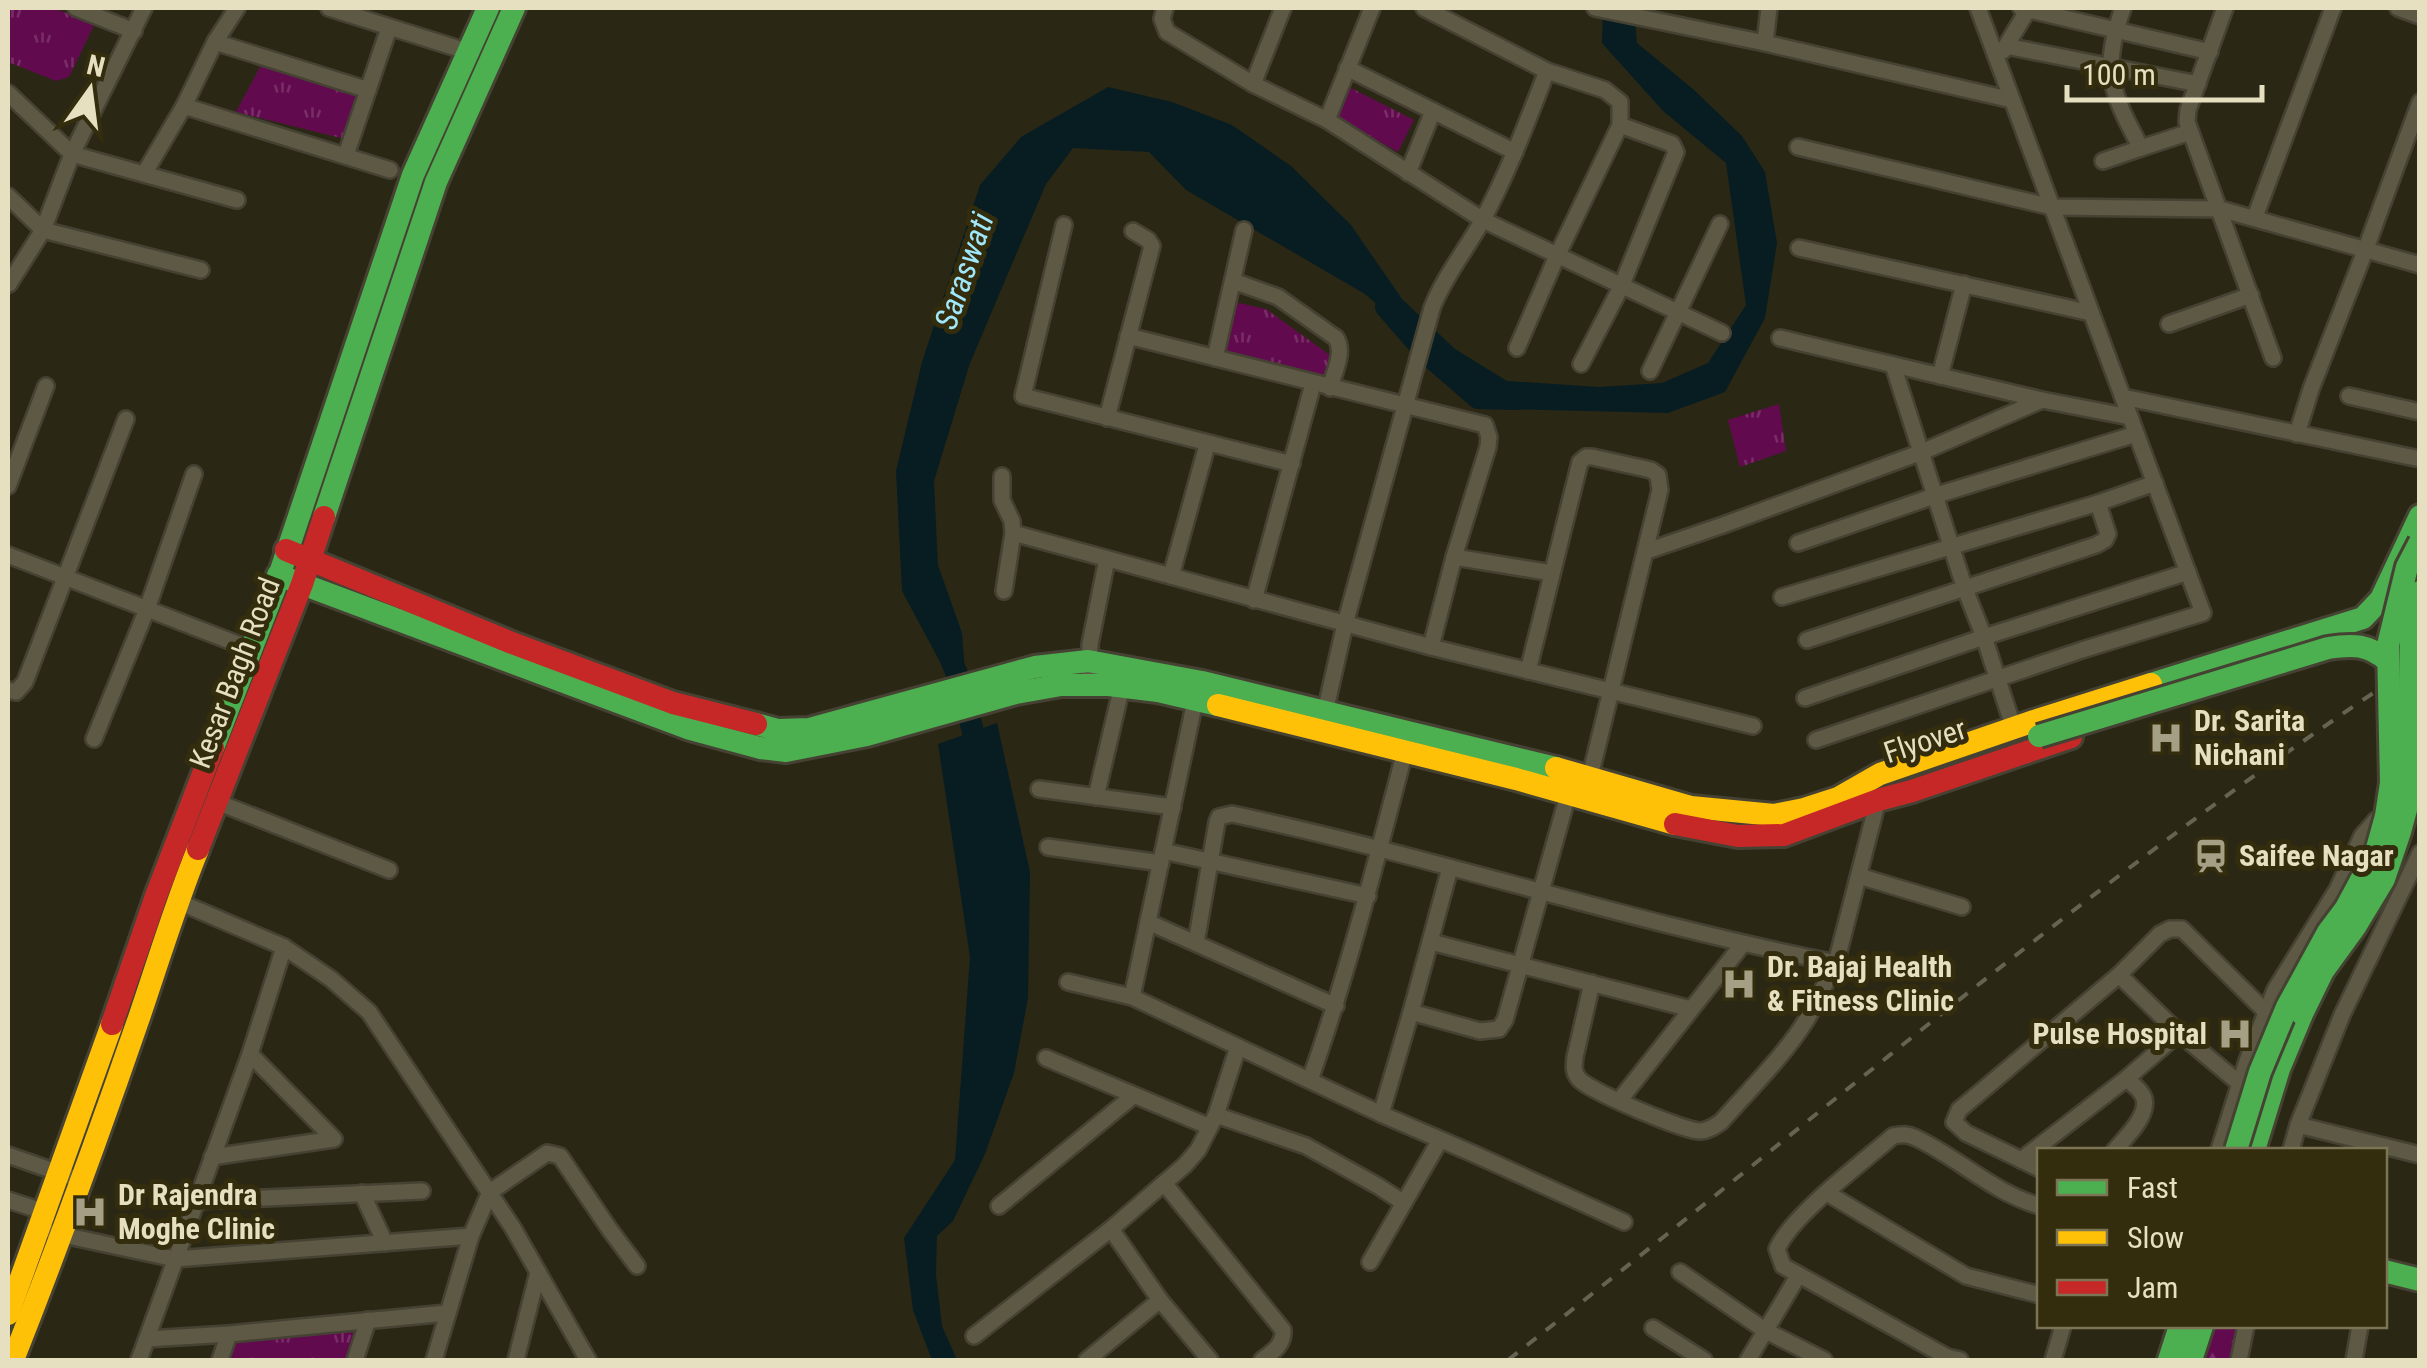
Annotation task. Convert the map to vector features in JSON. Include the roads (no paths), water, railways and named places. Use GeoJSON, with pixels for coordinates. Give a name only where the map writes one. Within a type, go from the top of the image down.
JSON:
{"type":"FeatureCollection","features":[{"type":"Feature","properties":{"kind":"main road","name":"Kesar Bagh Road"},"geometry":{"type":"LineString","coordinates":[[70,1177],[156,896],[253,650],[413,175],[488,8]]}},
{"type":"Feature","properties":{"kind":"main road","name":"Kesar Bagh Road"},"geometry":{"type":"LineString","coordinates":[[8,1314],[142,1009],[178,901],[302,584],[436,182],[514,8]]}},
{"type":"Feature","properties":{"kind":"main road"},"geometry":{"type":"LineString","coordinates":[[1089,672],[1122,686],[1323,722],[1580,790],[1685,828],[1738,836],[1784,835],[1832,809],[1880,774],[2363,618],[2382,599],[2420,516]]}},
{"type":"Feature","properties":{"kind":"main road"},"geometry":{"type":"LineString","coordinates":[[2237,1148],[2260,1072],[2287,1007],[2376,852],[2391,784],[2388,644],[2407,568],[2420,542]]}},
{"type":"Feature","properties":{"kind":"main road"},"geometry":{"type":"LineString","coordinates":[[286,550],[672,703],[778,730],[809,728],[934,704],[1012,683],[1061,684],[1089,672],[1202,682],[1405,751],[1516,779],[1580,790]]}},
{"type":"Feature","properties":{"kind":"main road"},"geometry":{"type":"LineString","coordinates":[[278,575],[690,729],[760,748],[786,750],[867,735],[934,704]]}},
{"type":"Feature","properties":{"kind":"main road"},"geometry":{"type":"LineString","coordinates":[[2255,1148],[2279,1069],[2302,1014],[2323,971],[2384,879],[2400,832],[2408,789],[2411,622],[2420,592]]}},
{"type":"Feature","properties":{"kind":"main road"},"geometry":{"type":"LineString","coordinates":[[1832,809],[1912,791],[2185,700],[2392,637],[2418,620]]}},
{"type":"Feature","properties":{"kind":"main road","name":"Flyover"},"geometry":{"type":"LineString","coordinates":[[1832,809],[1871,790],[2328,648],[2360,643],[2388,661]]}},
{"type":"Feature","properties":{"kind":"main road","name":"Kesar Bagh Road"},"geometry":{"type":"LineString","coordinates":[[13,1360],[49,1225]]}},
{"type":"Feature","properties":{"kind":"main road"},"geometry":{"type":"LineString","coordinates":[[2387,1271],[2420,1280]]}},
{"type":"Feature","properties":{"kind":"main road"},"geometry":{"type":"LineString","coordinates":[[2169,1360],[2179,1328]]}},
{"type":"Feature","properties":{"kind":"main road"},"geometry":{"type":"LineString","coordinates":[[2191,1360],[2201,1328]]}},
{"type":"Feature","properties":{"kind":"street"},"geometry":{"type":"LineString","coordinates":[[76,8],[134,31]]}},
{"type":"Feature","properties":{"kind":"street"},"geometry":{"type":"LineString","coordinates":[[9,284],[43,230],[72,154],[144,8]]}},
{"type":"Feature","properties":{"kind":"street"},"geometry":{"type":"LineString","coordinates":[[144,174],[237,8]]}},
{"type":"Feature","properties":{"kind":"street"},"geometry":{"type":"LineString","coordinates":[[329,8],[470,52]]}},
{"type":"Feature","properties":{"kind":"street"},"geometry":{"type":"LineString","coordinates":[[1165,8],[1162,20],[1167,32],[1254,84],[1326,120],[1482,220],[1722,333]]}},
{"type":"Feature","properties":{"kind":"street"},"geometry":{"type":"LineString","coordinates":[[1254,84],[1282,8]]}},
{"type":"Feature","properties":{"kind":"street"},"geometry":{"type":"LineString","coordinates":[[1326,120],[1372,8]]}},
{"type":"Feature","properties":{"kind":"street"},"geometry":{"type":"LineString","coordinates":[[1424,8],[1457,15],[1547,71],[1605,90],[1620,102],[1620,125],[1516,348]]}},
{"type":"Feature","properties":{"kind":"street"},"geometry":{"type":"LineString","coordinates":[[1595,8],[2012,100]]}},
{"type":"Feature","properties":{"kind":"street"},"geometry":{"type":"LineString","coordinates":[[1765,43],[1770,8]]}},
{"type":"Feature","properties":{"kind":"street"},"geometry":{"type":"LineString","coordinates":[[1816,740],[2203,613],[1978,8]]}},
{"type":"Feature","properties":{"kind":"street"},"geometry":{"type":"LineString","coordinates":[[1998,63],[2026,8],[2210,52]]}},
{"type":"Feature","properties":{"kind":"street"},"geometry":{"type":"LineString","coordinates":[[2123,8],[2110,60],[2111,85],[2140,148]]}},
{"type":"Feature","properties":{"kind":"street"},"geometry":{"type":"LineString","coordinates":[[2225,8],[2187,116],[2273,358]]}},
{"type":"Feature","properties":{"kind":"street"},"geometry":{"type":"LineString","coordinates":[[2255,217],[2333,8]]}},
{"type":"Feature","properties":{"kind":"street"},"geometry":{"type":"LineString","coordinates":[[2398,8],[2420,16]]}},
{"type":"Feature","properties":{"kind":"street"},"geometry":{"type":"LineString","coordinates":[[346,155],[389,28]]}},
{"type":"Feature","properties":{"kind":"street"},"geometry":{"type":"LineString","coordinates":[[216,42],[368,90]]}},
{"type":"Feature","properties":{"kind":"street"},"geometry":{"type":"LineString","coordinates":[[2006,46],[2198,84]]}},
{"type":"Feature","properties":{"kind":"street"},"geometry":{"type":"LineString","coordinates":[[1348,68],[1515,152]]}},
{"type":"Feature","properties":{"kind":"street"},"geometry":{"type":"LineString","coordinates":[[1323,722],[1345,624],[1432,308],[1515,152],[1547,71]]}},
{"type":"Feature","properties":{"kind":"street"},"geometry":{"type":"LineString","coordinates":[[8,93],[72,154],[237,200]]}},
{"type":"Feature","properties":{"kind":"street"},"geometry":{"type":"LineString","coordinates":[[2297,434],[2420,102]]}},
{"type":"Feature","properties":{"kind":"street"},"geometry":{"type":"LineString","coordinates":[[184,106],[390,170]]}},
{"type":"Feature","properties":{"kind":"street"},"geometry":{"type":"LineString","coordinates":[[1408,173],[1432,110]]}},
{"type":"Feature","properties":{"kind":"street"},"geometry":{"type":"LineString","coordinates":[[1581,364],[1621,287],[1676,152],[1672,144],[1620,125]]}},
{"type":"Feature","properties":{"kind":"street"},"geometry":{"type":"LineString","coordinates":[[2103,161],[2190,132]]}},
{"type":"Feature","properties":{"kind":"street"},"geometry":{"type":"LineString","coordinates":[[1798,147],[2052,207],[2220,209],[2420,266]]}},
{"type":"Feature","properties":{"kind":"street"},"geometry":{"type":"LineString","coordinates":[[8,196],[43,230],[202,270]]}},
{"type":"Feature","properties":{"kind":"street"},"geometry":{"type":"LineString","coordinates":[[1650,371],[1720,224]]}},
{"type":"Feature","properties":{"kind":"street"},"geometry":{"type":"LineString","coordinates":[[1064,225],[1023,396],[1292,464]]}},
{"type":"Feature","properties":{"kind":"street"},"geometry":{"type":"LineString","coordinates":[[1215,358],[1244,230]]}},
{"type":"Feature","properties":{"kind":"street"},"geometry":{"type":"LineString","coordinates":[[1107,418],[1152,246],[1133,231]]}},
{"type":"Feature","properties":{"kind":"street"},"geometry":{"type":"LineString","coordinates":[[1799,248],[2091,313]]}},
{"type":"Feature","properties":{"kind":"street"},"geometry":{"type":"LineString","coordinates":[[1233,281],[1278,298],[1336,338],[1340,350],[1330,388]]}},
{"type":"Feature","properties":{"kind":"street"},"geometry":{"type":"LineString","coordinates":[[1940,376],[1964,284]]}},
{"type":"Feature","properties":{"kind":"street"},"geometry":{"type":"LineString","coordinates":[[2169,324],[2251,295]]}},
{"type":"Feature","properties":{"kind":"street"},"geometry":{"type":"LineString","coordinates":[[1128,336],[1485,426],[1488,447],[1431,647]]}},
{"type":"Feature","properties":{"kind":"street"},"geometry":{"type":"LineString","coordinates":[[1780,338],[2130,417]]}},
{"type":"Feature","properties":{"kind":"street"},"geometry":{"type":"LineString","coordinates":[[1894,365],[2014,730]]}},
{"type":"Feature","properties":{"kind":"street"},"geometry":{"type":"LineString","coordinates":[[1254,600],[1313,384]]}},
{"type":"Feature","properties":{"kind":"street"},"geometry":{"type":"LineString","coordinates":[[8,486],[46,386]]}},
{"type":"Feature","properties":{"kind":"street"},"geometry":{"type":"LineString","coordinates":[[2349,396],[2420,412]]}},
{"type":"Feature","properties":{"kind":"street"},"geometry":{"type":"LineString","coordinates":[[2123,397],[2420,459]]}},
{"type":"Feature","properties":{"kind":"street"},"geometry":{"type":"LineString","coordinates":[[1647,550],[1922,452],[2042,400]]}},
{"type":"Feature","properties":{"kind":"street"},"geometry":{"type":"LineString","coordinates":[[8,690],[16,692],[24,682],[126,419]]}},
{"type":"Feature","properties":{"kind":"street"},"geometry":{"type":"LineString","coordinates":[[1798,543],[1937,495],[2136,434]]}},
{"type":"Feature","properties":{"kind":"street"},"geometry":{"type":"LineString","coordinates":[[1171,576],[1207,445]]}},
{"type":"Feature","properties":{"kind":"street"},"geometry":{"type":"LineString","coordinates":[[1411,1012],[1480,1031],[1499,1029],[1505,1020],[1540,891],[1580,790],[1611,691],[1660,490],[1658,475],[1651,470],[1586,457],[1580,462],[1528,671]]}},
{"type":"Feature","properties":{"kind":"street"},"geometry":{"type":"LineString","coordinates":[[94,739],[147,609],[194,474]]}},
{"type":"Feature","properties":{"kind":"street"},"geometry":{"type":"LineString","coordinates":[[1002,476],[1002,500],[1012,522],[1004,591]]}},
{"type":"Feature","properties":{"kind":"street"},"geometry":{"type":"LineString","coordinates":[[1782,596],[2155,483]]}},
{"type":"Feature","properties":{"kind":"street"},"geometry":{"type":"LineString","coordinates":[[1807,640],[2105,540],[2108,529],[2098,502]]}},
{"type":"Feature","properties":{"kind":"street"},"geometry":{"type":"LineString","coordinates":[[1012,533],[1431,647],[1753,726]]}},
{"type":"Feature","properties":{"kind":"street"},"geometry":{"type":"LineString","coordinates":[[8,556],[253,650]]}},
{"type":"Feature","properties":{"kind":"street"},"geometry":{"type":"LineString","coordinates":[[1454,557],[1552,573]]}},
{"type":"Feature","properties":{"kind":"street"},"geometry":{"type":"LineString","coordinates":[[1089,672],[1106,559]]}},
{"type":"Feature","properties":{"kind":"street"},"geometry":{"type":"LineString","coordinates":[[1805,698],[2188,572]]}},
{"type":"Feature","properties":{"kind":"street"},"geometry":{"type":"LineString","coordinates":[[1096,797],[1122,686]]}},
{"type":"Feature","properties":{"kind":"street"},"geometry":{"type":"LineString","coordinates":[[1132,997],[1195,701]]}},
{"type":"Feature","properties":{"kind":"street"},"geometry":{"type":"LineString","coordinates":[[1310,1080],[1368,896],[1405,751]]}},
{"type":"Feature","properties":{"kind":"street"},"geometry":{"type":"LineString","coordinates":[[1039,789],[1172,808]]}},
{"type":"Feature","properties":{"kind":"street"},"geometry":{"type":"LineString","coordinates":[[1592,983],[1574,1069],[1576,1076],[1619,1101],[1689,1128],[1701,1131],[1722,1122],[1805,1022],[1836,964],[1878,800]]}},
{"type":"Feature","properties":{"kind":"street"},"geometry":{"type":"LineString","coordinates":[[217,802],[389,870]]}},
{"type":"Feature","properties":{"kind":"street"},"geometry":{"type":"LineString","coordinates":[[2219,1148],[2265,1011],[2337,890],[2367,828],[2376,820],[2420,807]]}},
{"type":"Feature","properties":{"kind":"street"},"geometry":{"type":"LineString","coordinates":[[1196,943],[1219,817],[1232,814],[1742,945],[1836,964]]}},
{"type":"Feature","properties":{"kind":"street"},"geometry":{"type":"LineString","coordinates":[[1048,847],[1210,862],[1368,896]]}},
{"type":"Feature","properties":{"kind":"street"},"geometry":{"type":"LineString","coordinates":[[2292,1148],[2342,1015],[2420,853]]}},
{"type":"Feature","properties":{"kind":"street"},"geometry":{"type":"LineString","coordinates":[[1380,1114],[1450,868]]}},
{"type":"Feature","properties":{"kind":"street"},"geometry":{"type":"LineString","coordinates":[[1859,876],[1962,907]]}},
{"type":"Feature","properties":{"kind":"street"},"geometry":{"type":"LineString","coordinates":[[178,901],[284,948],[331,979],[369,1012],[490,1192],[588,1360]]}},
{"type":"Feature","properties":{"kind":"street"},"geometry":{"type":"LineString","coordinates":[[1148,922],[1336,1006]]}},
{"type":"Feature","properties":{"kind":"street"},"geometry":{"type":"LineString","coordinates":[[2037,1168],[1966,1133],[1954,1122],[1955,1116],[2119,975],[2160,934],[2182,929],[2265,1011]]}},
{"type":"Feature","properties":{"kind":"street"},"geometry":{"type":"LineString","coordinates":[[1431,942],[1691,1009]]}},
{"type":"Feature","properties":{"kind":"street"},"geometry":{"type":"LineString","coordinates":[[1619,1101],[1742,945]]}},
{"type":"Feature","properties":{"kind":"street"},"geometry":{"type":"LineString","coordinates":[[139,1360],[250,1054],[284,948]]}},
{"type":"Feature","properties":{"kind":"street"},"geometry":{"type":"LineString","coordinates":[[2119,975],[2179,1033],[2240,1082]]}},
{"type":"Feature","properties":{"kind":"street"},"geometry":{"type":"LineString","coordinates":[[1068,982],[1132,997],[1380,1114],[1624,1222]]}},
{"type":"Feature","properties":{"kind":"street"},"geometry":{"type":"LineString","coordinates":[[2021,1160],[2179,1033]]}},
{"type":"Feature","properties":{"kind":"street"},"geometry":{"type":"LineString","coordinates":[[974,1336],[1111,1228],[1198,1150],[1213,1121],[1238,1048]]}},
{"type":"Feature","properties":{"kind":"street"},"geometry":{"type":"LineString","coordinates":[[212,1157],[334,1140],[250,1054]]}},
{"type":"Feature","properties":{"kind":"street"},"geometry":{"type":"LineString","coordinates":[[1046,1058],[1132,1096],[1306,1146],[1404,1203]]}},
{"type":"Feature","properties":{"kind":"street"},"geometry":{"type":"LineString","coordinates":[[2116,1148],[2144,1108],[2142,1093],[2126,1079]]}},
{"type":"Feature","properties":{"kind":"street"},"geometry":{"type":"LineString","coordinates":[[1000,1206],[1132,1096]]}},
{"type":"Feature","properties":{"kind":"street"},"geometry":{"type":"LineString","coordinates":[[2298,1125],[2420,1155]]}},
{"type":"Feature","properties":{"kind":"street"},"geometry":{"type":"LineString","coordinates":[[1951,1359],[1784,1266],[1776,1249],[1782,1238],[1827,1193],[1900,1134],[1916,1138],[1996,1188],[2037,1205]]}},
{"type":"Feature","properties":{"kind":"street"},"geometry":{"type":"LineString","coordinates":[[1370,1262],[1440,1140]]}},
{"type":"Feature","properties":{"kind":"street"},"geometry":{"type":"LineString","coordinates":[[434,1360],[471,1236],[490,1192],[547,1153],[560,1156],[637,1266]]}},
{"type":"Feature","properties":{"kind":"street"},"geometry":{"type":"LineString","coordinates":[[8,1155],[70,1177]]}},
{"type":"Feature","properties":{"kind":"street"},"geometry":{"type":"LineString","coordinates":[[1164,1183],[1283,1330],[1282,1342],[1262,1360]]}},
{"type":"Feature","properties":{"kind":"street"},"geometry":{"type":"LineString","coordinates":[[196,1200],[422,1190]]}},
{"type":"Feature","properties":{"kind":"street"},"geometry":{"type":"LineString","coordinates":[[362,1193],[385,1242]]}},
{"type":"Feature","properties":{"kind":"street"},"geometry":{"type":"LineString","coordinates":[[1827,1193],[1966,1276],[2037,1294]]}},
{"type":"Feature","properties":{"kind":"street"},"geometry":{"type":"LineString","coordinates":[[8,1200],[49,1225],[175,1259],[471,1236]]}},
{"type":"Feature","properties":{"kind":"street"},"geometry":{"type":"LineString","coordinates":[[1111,1228],[1160,1300],[1210,1360]]}},
{"type":"Feature","properties":{"kind":"street"},"geometry":{"type":"LineString","coordinates":[[516,1360],[538,1272]]}},
{"type":"Feature","properties":{"kind":"street"},"geometry":{"type":"LineString","coordinates":[[1680,1272],[1766,1332],[1824,1360]]}},
{"type":"Feature","properties":{"kind":"street"},"geometry":{"type":"LineString","coordinates":[[1748,1360],[1798,1276]]}},
{"type":"Feature","properties":{"kind":"street"},"geometry":{"type":"LineString","coordinates":[[1087,1360],[1160,1300]]}},
{"type":"Feature","properties":{"kind":"street"},"geometry":{"type":"LineString","coordinates":[[147,1339],[447,1313]]}},
{"type":"Feature","properties":{"kind":"street"},"geometry":{"type":"LineString","coordinates":[[355,1360],[368,1320]]}},
{"type":"Feature","properties":{"kind":"street"},"geometry":{"type":"LineString","coordinates":[[1654,1328],[1704,1360]]}},
{"type":"Feature","properties":{"kind":"street"},"geometry":{"type":"LineString","coordinates":[[2053,1360],[2062,1328]]}},
{"type":"Feature","properties":{"kind":"street"},"geometry":{"type":"LineString","coordinates":[[2239,1360],[2246,1328]]}},
{"type":"Feature","properties":{"kind":"street"},"geometry":{"type":"LineString","coordinates":[[2354,1360],[2360,1328]]}},
{"type":"Feature","properties":{"kind":"street"},"geometry":{"type":"LineString","coordinates":[[220,1360],[229,1334]]}},
{"type":"Feature","properties":{"kind":"water"},"geometry":{"type":"Polygon","coordinates":[[[1603,8],[1634,8],[1637,43],[1742,136],[1765,172],[1777,243],[1765,318],[1725,392],[1668,413],[1498,409],[1365,294],[1186,190],[1149,152],[1073,148],[1046,184],[970,363],[934,481],[938,565],[962,633],[965,672],[947,675],[902,591],[896,471],[922,362],[980,185],[1021,137],[1108,87],[1172,102],[1232,125],[1291,166],[1351,225],[1402,299],[1455,349],[1507,381],[1599,387],[1662,383],[1708,363],[1746,305],[1726,163],[1663,111],[1602,43],[1603,8]]]}},
{"type":"Feature","properties":{"kind":"water"},"geometry":{"type":"Polygon","coordinates":[[[997,723],[1030,872],[1028,998],[1014,1073],[985,1154],[953,1221],[937,1236],[936,1275],[942,1326],[957,1360],[932,1360],[913,1310],[904,1238],[955,1160],[970,957],[938,744],[997,723]]]}},
{"type":"Feature","properties":{"kind":"waterway","name":"Saraswati"},"geometry":{"type":"LineString","coordinates":[[1386,307],[1427,354],[1478,398],[1516,399]]}},
{"type":"Feature","properties":{"kind":"waterway","name":"Saraswati"},"geometry":{"type":"LineString","coordinates":[[946,647],[961,684],[980,760]]}},
{"type":"Feature","properties":{"kind":"railway"},"geometry":{"type":"LineString","coordinates":[[1508,1360],[2070,913],[2301,743],[2420,662]]}},
{"type":"Feature","properties":{"kind":"place","name":"Dr. Sarita Nichani"},"geometry":{"type":"Point","coordinates":[2166,738]}},
{"type":"Feature","properties":{"kind":"place","name":"Saifee Nagar"},"geometry":{"type":"Point","coordinates":[2211,856]}},
{"type":"Feature","properties":{"kind":"place","name":"Dr. Bajaj Health & Fitness Clinic"},"geometry":{"type":"Point","coordinates":[1739,984]}},
{"type":"Feature","properties":{"kind":"place","name":"Pulse Hospital"},"geometry":{"type":"Point","coordinates":[2235,1034]}},
{"type":"Feature","properties":{"kind":"place","name":"Dr Rajendra Moghe Clinic"},"geometry":{"type":"Point","coordinates":[90,1212]}}]}
